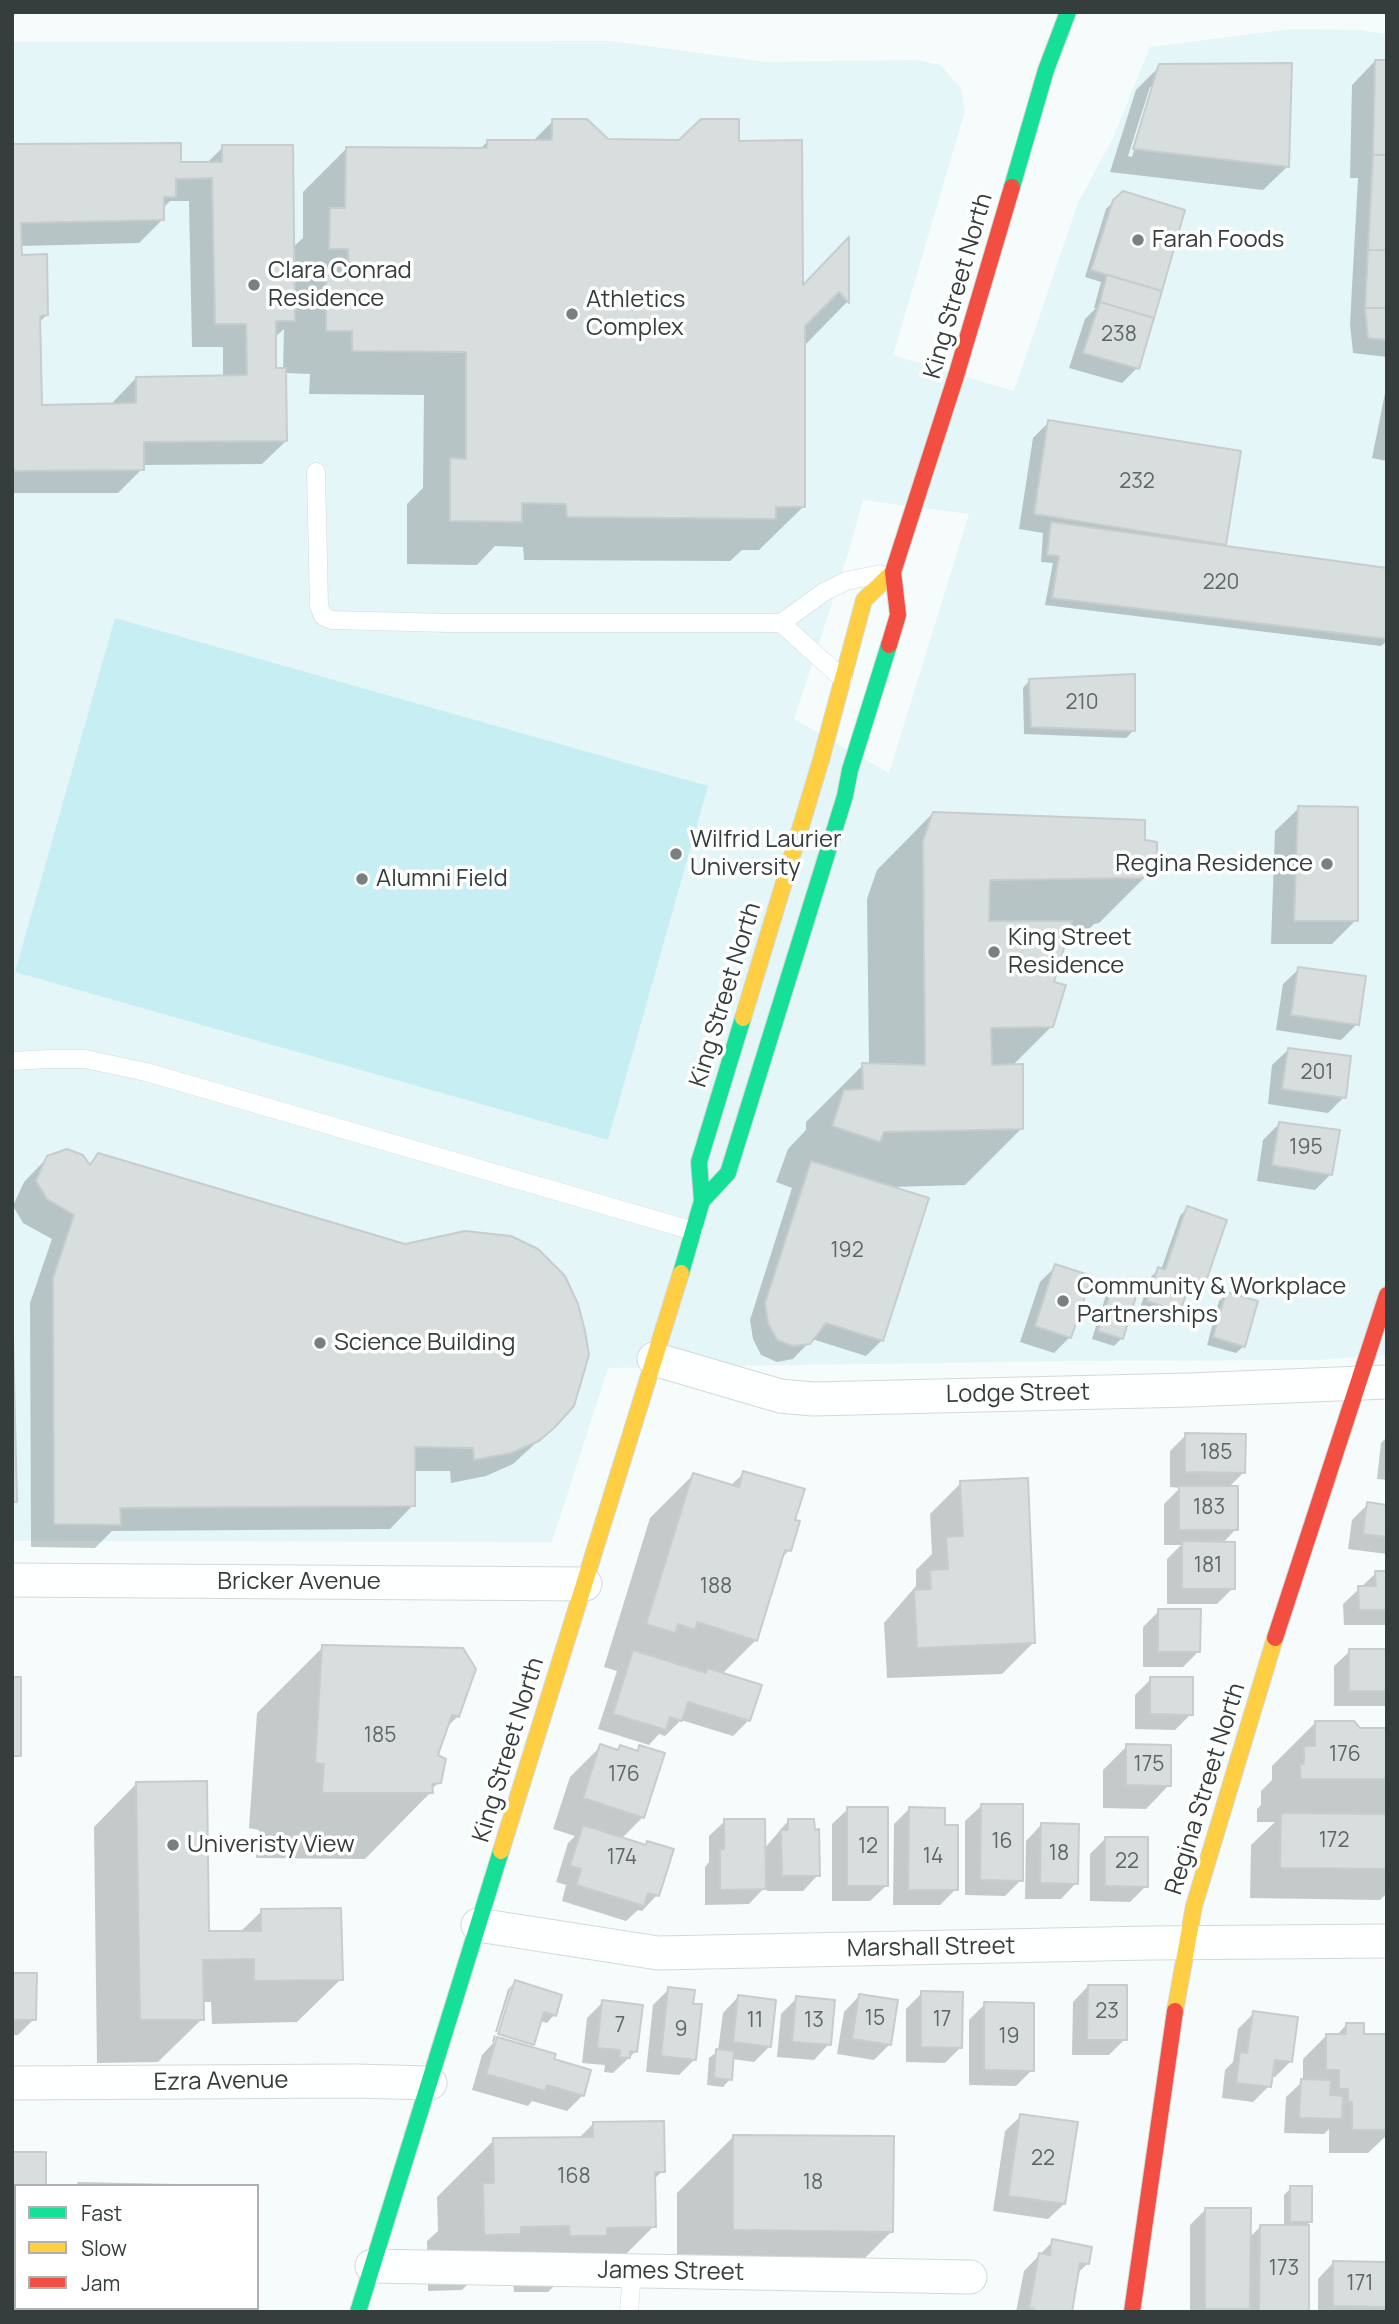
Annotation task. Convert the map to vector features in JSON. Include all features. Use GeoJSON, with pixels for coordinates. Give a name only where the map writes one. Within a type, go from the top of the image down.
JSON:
{"type":"FeatureCollection","features":[{"type":"Feature","properties":{"kind":"main road","name":"King Street North"},"geometry":{"type":"LineString","coordinates":[[702,1201],[728,1173],[845,796],[850,770],[898,615],[892,572],[956,376],[1046,69],[1068,12]]}},
{"type":"Feature","properties":{"kind":"main road","name":"King Street North"},"geometry":{"type":"LineString","coordinates":[[358,2312],[694,1231],[702,1201],[699,1162],[821,760],[864,600],[892,572]]}},
{"type":"Feature","properties":{"kind":"main road","name":"Regina Street North"},"geometry":{"type":"LineString","coordinates":[[1132,2312],[1185,1944],[1194,1906],[1282,1616],[1372,1382],[1387,1295]]}},
{"type":"Feature","properties":{"kind":"street","name":"Lodge Street"},"geometry":{"type":"LineString","coordinates":[[654,1359],[780,1396],[814,1399],[1189,1390],[1372,1382]]}},
{"type":"Feature","properties":{"kind":"street","name":"Bricker Avenue"},"geometry":{"type":"LineString","coordinates":[[12,1580],[585,1584]]}},
{"type":"Feature","properties":{"kind":"street","name":"Marshall Street"},"geometry":{"type":"LineString","coordinates":[[478,1925],[658,1953],[1185,1944],[1223,1941],[1387,1941]]}},
{"type":"Feature","properties":{"kind":"street","name":"Ezra Avenue"},"geometry":{"type":"LineString","coordinates":[[12,2084],[355,2081],[430,2083]]}},
{"type":"Feature","properties":{"kind":"street","name":"James Street"},"geometry":{"type":"LineString","coordinates":[[372,2266],[970,2277]]}},
{"type":"Feature","properties":{"kind":"lane"},"geometry":{"type":"LineString","coordinates":[[316,472],[319,606],[323,616],[331,620],[781,624],[824,592],[846,581],[892,572]]}},
{"type":"Feature","properties":{"kind":"lane"},"geometry":{"type":"LineString","coordinates":[[781,624],[843,679]]}},
{"type":"Feature","properties":{"kind":"lane"},"geometry":{"type":"LineString","coordinates":[[12,1061],[85,1059],[146,1072],[694,1231]]}},
{"type":"Feature","properties":{"kind":"lane"},"geometry":{"type":"LineString","coordinates":[[629,2312],[632,2271]]}},
{"type":"Feature","properties":{"kind":"shaded area","name":"Wilfrid Laurier University"},"geometry":{"type":"Polygon","coordinates":[[[1292,29],[1360,30],[1387,34],[1387,1355],[1316,1360],[608,1368],[552,1542],[12,1541],[12,42],[610,41],[766,62],[917,60],[940,65],[961,88],[965,111],[893,355],[1014,391],[1078,203],[1113,138],[1150,47],[1292,29]],[[863,500],[794,719],[889,773],[969,514],[863,500]]]}},
{"type":"Feature","properties":{"kind":"shaded area","name":"Alumni Field"},"geometry":{"type":"Polygon","coordinates":[[[115,618],[708,786],[608,1140],[15,972],[115,618]]]}},
{"type":"Feature","properties":{"kind":"building"},"geometry":{"type":"Polygon","coordinates":[[[1375,60],[1387,60],[1387,155],[1373,155],[1375,60]]]}},
{"type":"Feature","properties":{"kind":"building"},"geometry":{"type":"Polygon","coordinates":[[[1292,63],[1289,167],[1133,149],[1159,64],[1292,63]]]}},
{"type":"Feature","properties":{"kind":"building","name":"Athletics Complex"},"geometry":{"type":"Polygon","coordinates":[[[552,119],[587,119],[608,139],[679,140],[701,119],[739,119],[739,141],[802,140],[803,285],[849,237],[849,303],[839,292],[805,326],[805,507],[776,507],[776,519],[567,517],[566,504],[522,503],[522,522],[450,521],[450,458],[466,459],[466,352],[352,351],[352,331],[326,331],[326,276],[349,276],[348,249],[329,249],[330,208],[345,208],[346,147],[487,148],[487,140],[552,140],[552,119]]]}},
{"type":"Feature","properties":{"kind":"building","name":"Clara Conrad Residence"},"geometry":{"type":"Polygon","coordinates":[[[181,143],[181,162],[222,162],[222,145],[293,145],[295,321],[276,321],[276,368],[286,368],[287,441],[144,442],[144,470],[12,471],[12,144],[181,143]],[[212,178],[176,179],[176,197],[164,197],[164,220],[21,223],[22,255],[47,254],[48,315],[40,316],[42,405],[136,403],[136,377],[247,375],[246,324],[215,324],[212,178]]]}},
{"type":"Feature","properties":{"kind":"building"},"geometry":{"type":"Polygon","coordinates":[[[1373,155],[1387,155],[1387,250],[1368,250],[1373,155]]]}},
{"type":"Feature","properties":{"kind":"building","name":"Farah Foods"},"geometry":{"type":"Polygon","coordinates":[[[1123,191],[1185,210],[1162,291],[1091,270],[1113,200],[1123,191]]]}},
{"type":"Feature","properties":{"kind":"building"},"geometry":{"type":"Polygon","coordinates":[[[1368,250],[1387,250],[1387,308],[1365,308],[1368,250]]]}},
{"type":"Feature","properties":{"kind":"building"},"geometry":{"type":"Polygon","coordinates":[[[1107,275],[1162,291],[1154,318],[1100,302],[1107,275]]]}},
{"type":"Feature","properties":{"kind":"building"},"geometry":{"type":"Polygon","coordinates":[[[1100,302],[1154,318],[1139,369],[1083,353],[1100,302]]]}},
{"type":"Feature","properties":{"kind":"building"},"geometry":{"type":"Polygon","coordinates":[[[1365,308],[1387,308],[1387,340],[1368,338],[1365,308]]]}},
{"type":"Feature","properties":{"kind":"building"},"geometry":{"type":"Polygon","coordinates":[[[1048,420],[1241,451],[1226,545],[1034,514],[1048,420]]]}},
{"type":"Feature","properties":{"kind":"building"},"geometry":{"type":"Polygon","coordinates":[[[1051,522],[1387,568],[1387,639],[1052,598],[1059,556],[1047,555],[1051,522]]]}},
{"type":"Feature","properties":{"kind":"building"},"geometry":{"type":"Polygon","coordinates":[[[1135,674],[1135,731],[1031,727],[1029,679],[1135,674]]]}},
{"type":"Feature","properties":{"kind":"building","name":"Regina Residence"},"geometry":{"type":"Polygon","coordinates":[[[1298,806],[1358,807],[1358,921],[1294,921],[1298,806]]]}},
{"type":"Feature","properties":{"kind":"building","name":"King Street Residence"},"geometry":{"type":"Polygon","coordinates":[[[933,812],[1145,820],[1145,840],[1157,842],[1157,867],[1144,869],[1143,878],[990,880],[989,921],[1072,921],[1054,982],[1066,985],[1053,1027],[991,1028],[992,1065],[1023,1064],[1023,1129],[884,1132],[880,1142],[832,1126],[844,1090],[863,1089],[862,1063],[925,1065],[923,841],[933,812]]]}},
{"type":"Feature","properties":{"kind":"building"},"geometry":{"type":"Polygon","coordinates":[[[1298,967],[1366,976],[1359,1025],[1291,1015],[1298,967]]]}},
{"type":"Feature","properties":{"kind":"building"},"geometry":{"type":"Polygon","coordinates":[[[1288,1048],[1351,1056],[1346,1098],[1282,1089],[1288,1048]]]}},
{"type":"Feature","properties":{"kind":"building"},"geometry":{"type":"Polygon","coordinates":[[[1279,1122],[1340,1130],[1332,1175],[1272,1165],[1279,1122]]]}},
{"type":"Feature","properties":{"kind":"building","name":"Science Building"},"geometry":{"type":"Polygon","coordinates":[[[67,1149],[83,1155],[90,1165],[98,1153],[405,1244],[465,1231],[511,1236],[538,1249],[565,1276],[578,1304],[585,1331],[589,1355],[574,1406],[539,1441],[511,1453],[474,1460],[473,1448],[415,1447],[415,1506],[120,1508],[121,1525],[54,1524],[53,1278],[74,1215],[47,1199],[36,1181],[47,1156],[67,1149]]]}},
{"type":"Feature","properties":{"kind":"building"},"geometry":{"type":"Polygon","coordinates":[[[811,1161],[929,1198],[883,1341],[826,1323],[810,1344],[793,1346],[777,1340],[768,1323],[765,1303],[811,1161]]]}},
{"type":"Feature","properties":{"kind":"building"},"geometry":{"type":"Polygon","coordinates":[[[1187,1206],[1227,1220],[1205,1284],[1191,1280],[1180,1312],[1147,1301],[1158,1267],[1165,1270],[1187,1206]]]}},
{"type":"Feature","properties":{"kind":"building","name":"Community & Workplace Partnerships"},"geometry":{"type":"Polygon","coordinates":[[[1055,1264],[1092,1276],[1071,1338],[1035,1326],[1055,1264]]]}},
{"type":"Feature","properties":{"kind":"building"},"geometry":{"type":"Polygon","coordinates":[[[1114,1282],[1138,1290],[1123,1339],[1098,1331],[1114,1282]]]}},
{"type":"Feature","properties":{"kind":"building"},"geometry":{"type":"Polygon","coordinates":[[[1226,1292],[1258,1301],[1245,1347],[1213,1337],[1226,1292]]]}},
{"type":"Feature","properties":{"kind":"building"},"geometry":{"type":"Polygon","coordinates":[[[12,1296],[17,1502],[12,1502],[12,1296]]]}},
{"type":"Feature","properties":{"kind":"building"},"geometry":{"type":"Polygon","coordinates":[[[1185,1433],[1246,1434],[1245,1473],[1185,1472],[1185,1433]]]}},
{"type":"Feature","properties":{"kind":"building"},"geometry":{"type":"Polygon","coordinates":[[[743,1471],[805,1489],[795,1520],[800,1521],[791,1551],[785,1550],[757,1641],[697,1622],[695,1630],[678,1624],[675,1633],[646,1624],[693,1473],[739,1487],[743,1471]]]}},
{"type":"Feature","properties":{"kind":"building"},"geometry":{"type":"Polygon","coordinates":[[[1028,1478],[1035,1643],[917,1648],[914,1590],[931,1589],[930,1570],[948,1569],[946,1537],[963,1536],[960,1481],[1028,1478]]]}},
{"type":"Feature","properties":{"kind":"building"},"geometry":{"type":"Polygon","coordinates":[[[1179,1486],[1238,1486],[1238,1530],[1179,1530],[1179,1486]]]}},
{"type":"Feature","properties":{"kind":"building"},"geometry":{"type":"Polygon","coordinates":[[[1367,1502],[1387,1505],[1387,1537],[1363,1534],[1367,1502]]]}},
{"type":"Feature","properties":{"kind":"building"},"geometry":{"type":"Polygon","coordinates":[[[1182,1541],[1235,1542],[1235,1589],[1182,1589],[1182,1541]]]}},
{"type":"Feature","properties":{"kind":"building"},"geometry":{"type":"Polygon","coordinates":[[[1375,1571],[1387,1571],[1387,1610],[1359,1610],[1358,1586],[1376,1586],[1375,1571]]]}},
{"type":"Feature","properties":{"kind":"building"},"geometry":{"type":"Polygon","coordinates":[[[1158,1609],[1201,1609],[1200,1652],[1158,1652],[1158,1609]]]}},
{"type":"Feature","properties":{"kind":"building"},"geometry":{"type":"Polygon","coordinates":[[[322,1645],[463,1648],[476,1669],[459,1717],[452,1715],[438,1755],[446,1759],[441,1783],[432,1784],[433,1793],[322,1793],[324,1764],[315,1763],[322,1645]]]}},
{"type":"Feature","properties":{"kind":"building"},"geometry":{"type":"Polygon","coordinates":[[[1349,1649],[1387,1649],[1387,1691],[1349,1691],[1349,1649]]]}},
{"type":"Feature","properties":{"kind":"building"},"geometry":{"type":"Polygon","coordinates":[[[633,1650],[706,1673],[707,1668],[762,1685],[750,1721],[688,1702],[682,1721],[670,1717],[666,1730],[613,1714],[633,1650]]]}},
{"type":"Feature","properties":{"kind":"building"},"geometry":{"type":"Polygon","coordinates":[[[12,1677],[21,1677],[21,1756],[12,1756],[12,1677]]]}},
{"type":"Feature","properties":{"kind":"building"},"geometry":{"type":"Polygon","coordinates":[[[1150,1677],[1193,1677],[1193,1715],[1150,1714],[1150,1677]]]}},
{"type":"Feature","properties":{"kind":"building"},"geometry":{"type":"Polygon","coordinates":[[[1315,1721],[1354,1721],[1360,1728],[1387,1728],[1387,1779],[1300,1779],[1300,1764],[1304,1764],[1304,1746],[1315,1746],[1315,1721]]]}},
{"type":"Feature","properties":{"kind":"building"},"geometry":{"type":"Polygon","coordinates":[[[600,1744],[618,1750],[620,1745],[638,1751],[639,1745],[665,1753],[644,1818],[583,1798],[600,1744]]]}},
{"type":"Feature","properties":{"kind":"building"},"geometry":{"type":"Polygon","coordinates":[[[1126,1744],[1171,1745],[1171,1786],[1126,1785],[1126,1744]]]}},
{"type":"Feature","properties":{"kind":"building","name":"Univeristy View"},"geometry":{"type":"Polygon","coordinates":[[[207,1781],[209,1931],[261,1931],[261,1909],[341,1908],[343,1980],[254,1981],[254,1959],[203,1960],[204,2020],[140,2020],[136,1782],[207,1781]]]}},
{"type":"Feature","properties":{"kind":"building"},"geometry":{"type":"Polygon","coordinates":[[[981,1804],[1023,1804],[1023,1881],[980,1880],[981,1804]]]}},
{"type":"Feature","properties":{"kind":"building"},"geometry":{"type":"Polygon","coordinates":[[[847,1807],[888,1807],[888,1886],[847,1886],[847,1807]]]}},
{"type":"Feature","properties":{"kind":"building"},"geometry":{"type":"Polygon","coordinates":[[[909,1807],[945,1808],[945,1825],[958,1825],[958,1890],[908,1890],[909,1807]]]}},
{"type":"Feature","properties":{"kind":"building"},"geometry":{"type":"Polygon","coordinates":[[[1281,1813],[1387,1814],[1387,1869],[1280,1868],[1281,1813]]]}},
{"type":"Feature","properties":{"kind":"building"},"geometry":{"type":"Polygon","coordinates":[[[724,1819],[765,1819],[766,1889],[720,1890],[720,1849],[724,1849],[724,1819]]]}},
{"type":"Feature","properties":{"kind":"building"},"geometry":{"type":"Polygon","coordinates":[[[788,1819],[814,1819],[815,1830],[819,1829],[820,1876],[782,1876],[781,1830],[788,1830],[788,1819]]]}},
{"type":"Feature","properties":{"kind":"building"},"geometry":{"type":"Polygon","coordinates":[[[1041,1823],[1079,1824],[1078,1884],[1040,1883],[1041,1823]]]}},
{"type":"Feature","properties":{"kind":"building"},"geometry":{"type":"Polygon","coordinates":[[[583,1825],[646,1845],[647,1841],[674,1849],[659,1896],[648,1893],[644,1906],[576,1885],[581,1869],[570,1866],[583,1825]]]}},
{"type":"Feature","properties":{"kind":"building"},"geometry":{"type":"Polygon","coordinates":[[[1105,1837],[1148,1837],[1148,1887],[1105,1886],[1105,1837]]]}},
{"type":"Feature","properties":{"kind":"building"},"geometry":{"type":"Polygon","coordinates":[[[12,1973],[37,1973],[36,2020],[12,2020],[12,1973]]]}},
{"type":"Feature","properties":{"kind":"building"},"geometry":{"type":"Polygon","coordinates":[[[515,1980],[562,1995],[556,2016],[544,2012],[534,2045],[498,2034],[515,1980]]]}},
{"type":"Feature","properties":{"kind":"building"},"geometry":{"type":"Polygon","coordinates":[[[1088,1985],[1127,1985],[1127,2040],[1087,2040],[1088,1985]]]}},
{"type":"Feature","properties":{"kind":"building"},"geometry":{"type":"Polygon","coordinates":[[[668,1987],[695,1990],[693,2004],[702,2004],[696,2060],[661,2056],[668,1987]]]}},
{"type":"Feature","properties":{"kind":"building"},"geometry":{"type":"Polygon","coordinates":[[[921,1991],[963,1992],[962,2048],[921,2047],[921,1991]]]}},
{"type":"Feature","properties":{"kind":"building"},"geometry":{"type":"Polygon","coordinates":[[[859,1994],[898,2000],[891,2045],[852,2039],[859,1994]]]}},
{"type":"Feature","properties":{"kind":"building"},"geometry":{"type":"Polygon","coordinates":[[[738,1995],[776,2000],[771,2047],[733,2042],[738,1995]]]}},
{"type":"Feature","properties":{"kind":"building"},"geometry":{"type":"Polygon","coordinates":[[[796,1996],[835,2000],[831,2045],[792,2042],[796,1996]]]}},
{"type":"Feature","properties":{"kind":"building"},"geometry":{"type":"Polygon","coordinates":[[[602,2000],[643,2005],[637,2052],[630,2051],[630,2058],[619,2057],[620,2050],[597,2048],[602,2000]]]}},
{"type":"Feature","properties":{"kind":"building"},"geometry":{"type":"Polygon","coordinates":[[[984,2002],[1034,2003],[1034,2071],[984,2070],[984,2002]]]}},
{"type":"Feature","properties":{"kind":"building"},"geometry":{"type":"Polygon","coordinates":[[[1253,2011],[1298,2017],[1292,2062],[1275,2060],[1271,2087],[1236,2083],[1240,2052],[1247,2053],[1253,2011]]]}},
{"type":"Feature","properties":{"kind":"building"},"geometry":{"type":"Polygon","coordinates":[[[1346,2023],[1364,2023],[1364,2034],[1387,2034],[1387,2130],[1352,2130],[1352,2102],[1348,2102],[1348,2089],[1339,2089],[1339,2070],[1326,2070],[1326,2034],[1346,2034],[1346,2023]]]}},
{"type":"Feature","properties":{"kind":"building"},"geometry":{"type":"Polygon","coordinates":[[[497,2037],[556,2054],[554,2059],[591,2070],[584,2096],[547,2085],[545,2091],[486,2074],[497,2037]]]}},
{"type":"Feature","properties":{"kind":"building"},"geometry":{"type":"Polygon","coordinates":[[[716,2049],[734,2051],[732,2080],[714,2078],[716,2049]]]}},
{"type":"Feature","properties":{"kind":"building"},"geometry":{"type":"Polygon","coordinates":[[[1301,2079],[1331,2080],[1330,2095],[1343,2096],[1342,2119],[1299,2118],[1301,2079]]]}},
{"type":"Feature","properties":{"kind":"building"},"geometry":{"type":"Polygon","coordinates":[[[1020,2114],[1078,2122],[1065,2204],[1008,2196],[1020,2114]]]}},
{"type":"Feature","properties":{"kind":"building"},"geometry":{"type":"Polygon","coordinates":[[[664,2121],[665,2172],[655,2172],[656,2227],[607,2228],[607,2236],[570,2236],[569,2226],[521,2227],[521,2234],[484,2235],[483,2183],[494,2183],[493,2138],[593,2137],[593,2122],[664,2121]]]}},
{"type":"Feature","properties":{"kind":"building"},"geometry":{"type":"Polygon","coordinates":[[[733,2135],[894,2136],[893,2232],[733,2230],[733,2135]]]}},
{"type":"Feature","properties":{"kind":"building"},"geometry":{"type":"Polygon","coordinates":[[[12,2152],[46,2152],[46,2184],[14,2184],[12,2264],[12,2152]]]}},
{"type":"Feature","properties":{"kind":"building"},"geometry":{"type":"Polygon","coordinates":[[[1290,2186],[1312,2186],[1312,2222],[1290,2222],[1290,2186]]]}},
{"type":"Feature","properties":{"kind":"building"},"geometry":{"type":"Polygon","coordinates":[[[1205,2208],[1251,2208],[1250,2309],[1205,2309],[1205,2208]]]}},
{"type":"Feature","properties":{"kind":"building"},"geometry":{"type":"Polygon","coordinates":[[[1260,2225],[1309,2225],[1309,2312],[1259,2312],[1260,2225]]]}},
{"type":"Feature","properties":{"kind":"building"},"geometry":{"type":"Polygon","coordinates":[[[1052,2239],[1092,2247],[1089,2264],[1080,2263],[1072,2312],[1034,2312],[1034,2309],[1029,2308],[1039,2253],[1050,2255],[1052,2239]]]}},
{"type":"Feature","properties":{"kind":"building"},"geometry":{"type":"Polygon","coordinates":[[[1333,2261],[1387,2262],[1387,2307],[1333,2306],[1333,2261]]]}},
{"type":"Feature","properties":{"kind":"building"},"geometry":{"type":"Polygon","coordinates":[[[132,2310],[138,2312],[89,2312],[132,2310]]]}},
{"type":"Feature","properties":{"kind":"traffic: fast"},"geometry":{"type":"LineString","coordinates":[[1012,187],[1046,70],[1068,12]]}},
{"type":"Feature","properties":{"kind":"traffic: fast"},"geometry":{"type":"LineString","coordinates":[[702,1201],[728,1173],[889,645]]}},
{"type":"Feature","properties":{"kind":"traffic: fast"},"geometry":{"type":"LineString","coordinates":[[681,1273],[702,1201],[699,1162],[743,1018]]}},
{"type":"Feature","properties":{"kind":"traffic: fast"},"geometry":{"type":"LineString","coordinates":[[358,2312],[501,1851]]}},
{"type":"Feature","properties":{"kind":"traffic: slow"},"geometry":{"type":"LineString","coordinates":[[743,1018],[821,760],[864,600],[893,572]]}},
{"type":"Feature","properties":{"kind":"traffic: slow"},"geometry":{"type":"LineString","coordinates":[[501,1851],[681,1273]]}},
{"type":"Feature","properties":{"kind":"traffic: slow"},"geometry":{"type":"LineString","coordinates":[[1175,2011],[1194,1906],[1275,1638]]}},
{"type":"Feature","properties":{"kind":"traffic: jam"},"geometry":{"type":"LineString","coordinates":[[889,645],[898,615],[893,572],[956,376],[1012,187]]}},
{"type":"Feature","properties":{"kind":"traffic: jam"},"geometry":{"type":"LineString","coordinates":[[1275,1638],[1387,1295]]}},
{"type":"Feature","properties":{"kind":"traffic: jam"},"geometry":{"type":"LineString","coordinates":[[1132,2312],[1175,2011]]}},
{"type":"Feature","properties":{"kind":"place","name":"Farah Foods"},"geometry":{"type":"Point","coordinates":[1138,240]}},
{"type":"Feature","properties":{"kind":"place","name":"Clara Conrad Residence"},"geometry":{"type":"Point","coordinates":[254,285]}},
{"type":"Feature","properties":{"kind":"place","name":"Athletics Complex"},"geometry":{"type":"Point","coordinates":[572,314]}},
{"type":"Feature","properties":{"kind":"place","name":"Wilfrid Laurier University"},"geometry":{"type":"Point","coordinates":[676,854]}},
{"type":"Feature","properties":{"kind":"place","name":"Regina Residence"},"geometry":{"type":"Point","coordinates":[1327,864]}},
{"type":"Feature","properties":{"kind":"place","name":"Alumni Field"},"geometry":{"type":"Point","coordinates":[362,879]}},
{"type":"Feature","properties":{"kind":"place","name":"King Street Residence"},"geometry":{"type":"Point","coordinates":[994,952]}},
{"type":"Feature","properties":{"kind":"place","name":"Community & Workplace Partnerships"},"geometry":{"type":"Point","coordinates":[1063,1301]}},
{"type":"Feature","properties":{"kind":"place","name":"Science Building"},"geometry":{"type":"Point","coordinates":[320,1343]}},
{"type":"Feature","properties":{"kind":"place","name":"Univeristy View"},"geometry":{"type":"Point","coordinates":[173,1845]}}]}
